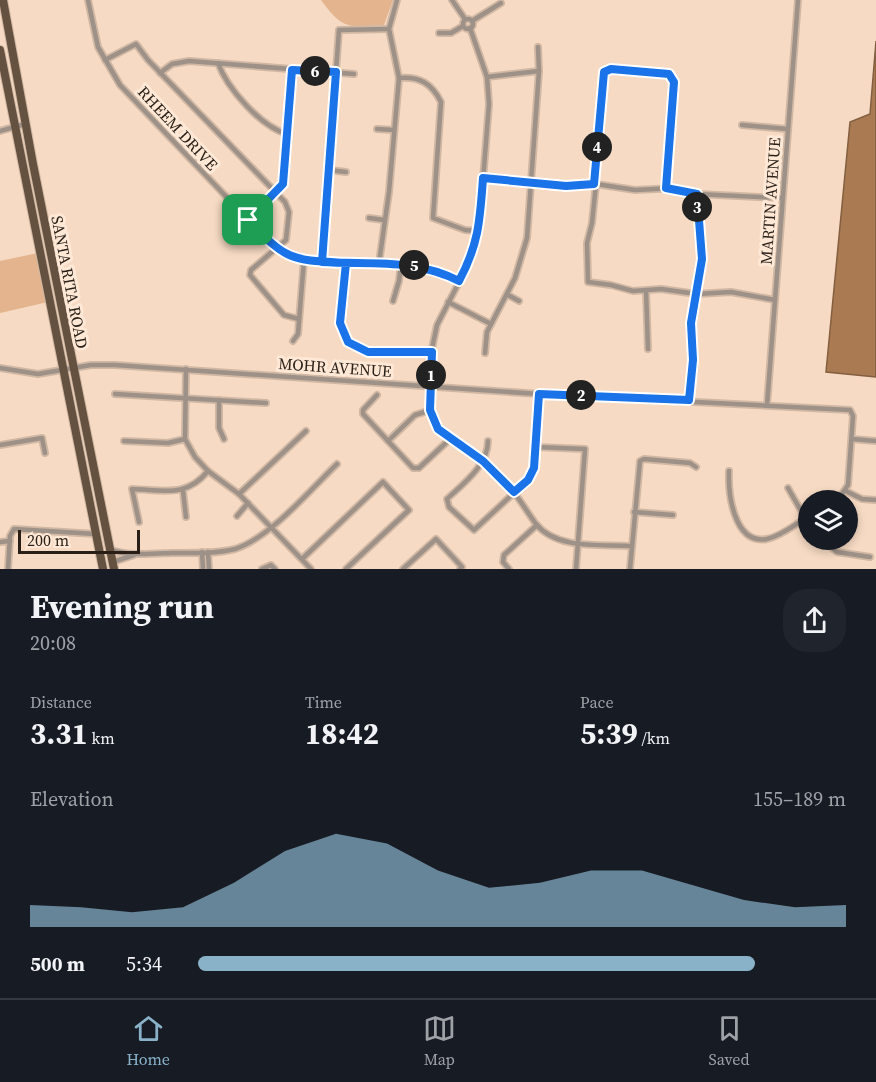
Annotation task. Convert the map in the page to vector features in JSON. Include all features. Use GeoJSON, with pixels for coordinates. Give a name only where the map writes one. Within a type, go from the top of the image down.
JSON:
{"type":"FeatureCollection","features":[{"type":"Feature","properties":{"kind":"main road","name":"SANTA RITA ROAD"},"geometry":{"type":"LineString","coordinates":[[3,0],[112,566]]}},
{"type":"Feature","properties":{"kind":"main road","name":"SANTA RITA ROAD"},"geometry":{"type":"LineString","coordinates":[[0,50],[103,569]]}},
{"type":"Feature","properties":{"kind":"main road"},"geometry":{"type":"LineString","coordinates":[[87,487],[96,484]]}},
{"type":"Feature","properties":{"kind":"main road"},"geometry":{"type":"LineString","coordinates":[[96,537],[112,566]]}},
{"type":"Feature","properties":{"kind":"main road"},"geometry":{"type":"LineString","coordinates":[[100,555],[112,566]]}},
{"type":"Feature","properties":{"kind":"street","name":"RHEEM DRIVE"},"geometry":{"type":"LineString","coordinates":[[88,0],[94,33],[105,60],[120,84],[276,249],[304,260],[426,267],[459,281]]}},
{"type":"Feature","properties":{"kind":"street"},"geometry":{"type":"LineString","coordinates":[[379,263],[399,78],[389,29],[397,0]]}},
{"type":"Feature","properties":{"kind":"street"},"geometry":{"type":"LineString","coordinates":[[452,0],[465,19],[472,21],[501,3]]}},
{"type":"Feature","properties":{"kind":"street","name":"MARTIN AVENUE"},"geometry":{"type":"LineString","coordinates":[[767,405],[798,0]]}},
{"type":"Feature","properties":{"kind":"street"},"geometry":{"type":"LineString","coordinates":[[464,26],[465,19]]}},
{"type":"Feature","properties":{"kind":"street"},"geometry":{"type":"LineString","coordinates":[[472,21],[471,28],[487,77],[489,104],[479,231],[471,259],[437,325],[432,352],[430,410],[438,429],[483,461],[514,492],[537,525],[547,534],[563,541],[631,546]]}},
{"type":"Feature","properties":{"kind":"street"},"geometry":{"type":"LineString","coordinates":[[439,33],[451,33],[464,26],[471,28]]}},
{"type":"Feature","properties":{"kind":"street"},"geometry":{"type":"LineString","coordinates":[[322,262],[339,30],[389,29]]}},
{"type":"Feature","properties":{"kind":"street"},"geometry":{"type":"LineString","coordinates":[[105,60],[136,44],[285,202],[289,212],[286,240],[251,270],[250,275],[284,315],[299,319]]}},
{"type":"Feature","properties":{"kind":"street"},"geometry":{"type":"LineString","coordinates":[[485,353],[484,344],[491,324],[508,295],[525,249],[539,71],[538,47]]}},
{"type":"Feature","properties":{"kind":"street"},"geometry":{"type":"LineString","coordinates":[[160,72],[181,62],[354,74]]}},
{"type":"Feature","properties":{"kind":"street"},"geometry":{"type":"LineString","coordinates":[[218,63],[224,80],[265,123],[273,130],[287,134]]}},
{"type":"Feature","properties":{"kind":"street"},"geometry":{"type":"LineString","coordinates":[[666,188],[673,77],[669,74],[611,69],[603,75],[592,223],[587,243],[588,282],[646,291],[671,289],[697,294],[743,293],[775,300]]}},
{"type":"Feature","properties":{"kind":"street"},"geometry":{"type":"LineString","coordinates":[[248,220],[283,184],[292,70]]}},
{"type":"Feature","properties":{"kind":"street"},"geometry":{"type":"LineString","coordinates":[[487,77],[539,71]]}},
{"type":"Feature","properties":{"kind":"street"},"geometry":{"type":"LineString","coordinates":[[399,78],[414,78],[425,82],[434,88],[441,102],[433,218],[465,230],[479,231]]}},
{"type":"Feature","properties":{"kind":"street"},"geometry":{"type":"LineString","coordinates":[[0,131],[26,124]]}},
{"type":"Feature","properties":{"kind":"street"},"geometry":{"type":"LineString","coordinates":[[742,125],[787,129]]}},
{"type":"Feature","properties":{"kind":"street"},"geometry":{"type":"LineString","coordinates":[[378,129],[394,130]]}},
{"type":"Feature","properties":{"kind":"street"},"geometry":{"type":"LineString","coordinates":[[328,170],[346,172]]}},
{"type":"Feature","properties":{"kind":"street"},"geometry":{"type":"LineString","coordinates":[[483,178],[566,186],[595,184],[635,190],[666,188],[697,194],[782,198]]}},
{"type":"Feature","properties":{"kind":"street"},"geometry":{"type":"LineString","coordinates":[[689,400],[693,360],[691,323],[702,259],[697,194]]}},
{"type":"Feature","properties":{"kind":"street"},"geometry":{"type":"LineString","coordinates":[[369,218],[384,220]]}},
{"type":"Feature","properties":{"kind":"street"},"geometry":{"type":"LineString","coordinates":[[293,341],[298,334],[304,260]]}},
{"type":"Feature","properties":{"kind":"street"},"geometry":{"type":"LineString","coordinates":[[346,263],[340,323],[348,342],[368,352],[432,352]]}},
{"type":"Feature","properties":{"kind":"street"},"geometry":{"type":"LineString","coordinates":[[393,301],[401,264]]}},
{"type":"Feature","properties":{"kind":"street"},"geometry":{"type":"LineString","coordinates":[[646,291],[648,349]]}},
{"type":"Feature","properties":{"kind":"street"},"geometry":{"type":"LineString","coordinates":[[508,295],[519,301]]}},
{"type":"Feature","properties":{"kind":"street"},"geometry":{"type":"LineString","coordinates":[[448,302],[491,324]]}},
{"type":"Feature","properties":{"kind":"street","name":"MOHR AVENUE"},"geometry":{"type":"LineString","coordinates":[[0,368],[33,374],[107,365],[539,394],[850,410],[853,416],[852,439]]}},
{"type":"Feature","properties":{"kind":"street"},"geometry":{"type":"LineString","coordinates":[[186,369],[185,439],[195,457],[208,471],[239,494],[311,569]]}},
{"type":"Feature","properties":{"kind":"street"},"geometry":{"type":"LineString","coordinates":[[115,394],[266,403]]}},
{"type":"Feature","properties":{"kind":"street"},"geometry":{"type":"LineString","coordinates":[[488,441],[488,451],[483,461],[447,499],[449,507],[474,530],[528,480],[534,468],[539,394]]}},
{"type":"Feature","properties":{"kind":"street"},"geometry":{"type":"LineString","coordinates":[[377,395],[363,410],[363,414],[416,469],[450,439]]}},
{"type":"Feature","properties":{"kind":"street"},"geometry":{"type":"LineString","coordinates":[[219,400],[219,426],[224,439]]}},
{"type":"Feature","properties":{"kind":"street"},"geometry":{"type":"LineString","coordinates":[[388,441],[415,415],[430,410]]}},
{"type":"Feature","properties":{"kind":"street"},"geometry":{"type":"LineString","coordinates":[[239,494],[306,431]]}},
{"type":"Feature","properties":{"kind":"street"},"geometry":{"type":"LineString","coordinates":[[0,445],[42,438],[45,453]]}},
{"type":"Feature","properties":{"kind":"street"},"geometry":{"type":"LineString","coordinates":[[124,441],[168,443],[185,439]]}},
{"type":"Feature","properties":{"kind":"street"},"geometry":{"type":"LineString","coordinates":[[846,490],[852,439],[876,441]]}},
{"type":"Feature","properties":{"kind":"street"},"geometry":{"type":"LineString","coordinates":[[536,447],[585,449],[576,569]]}},
{"type":"Feature","properties":{"kind":"street"},"geometry":{"type":"LineString","coordinates":[[630,569],[640,461],[644,459],[690,463],[696,467]]}},
{"type":"Feature","properties":{"kind":"street"},"geometry":{"type":"LineString","coordinates":[[110,549],[136,554],[205,552],[233,549],[248,544],[271,527],[338,465]]}},
{"type":"Feature","properties":{"kind":"street"},"geometry":{"type":"LineString","coordinates":[[139,522],[132,489],[183,491],[193,487],[208,471]]}},
{"type":"Feature","properties":{"kind":"street"},"geometry":{"type":"LineString","coordinates":[[729,471],[736,518],[746,534],[765,539],[798,524]]}},
{"type":"Feature","properties":{"kind":"street"},"geometry":{"type":"LineString","coordinates":[[302,559],[383,482],[409,510],[346,569]]}},
{"type":"Feature","properties":{"kind":"street"},"geometry":{"type":"LineString","coordinates":[[788,488],[798,504]]}},
{"type":"Feature","properties":{"kind":"street"},"geometry":{"type":"LineString","coordinates":[[183,491],[186,517]]}},
{"type":"Feature","properties":{"kind":"street"},"geometry":{"type":"LineString","coordinates":[[858,497],[876,500]]}},
{"type":"Feature","properties":{"kind":"street"},"geometry":{"type":"LineString","coordinates":[[237,516],[248,503]]}},
{"type":"Feature","properties":{"kind":"street"},"geometry":{"type":"LineString","coordinates":[[634,512],[673,515]]}},
{"type":"Feature","properties":{"kind":"street"},"geometry":{"type":"LineString","coordinates":[[509,569],[503,562],[504,555],[537,525]]}},
{"type":"Feature","properties":{"kind":"street"},"geometry":{"type":"LineString","coordinates":[[8,569],[11,531],[17,529],[96,537]]}},
{"type":"Feature","properties":{"kind":"street"},"geometry":{"type":"LineString","coordinates":[[403,569],[436,539],[462,567],[460,569]]}},
{"type":"Feature","properties":{"kind":"street"},"geometry":{"type":"LineString","coordinates":[[0,542],[10,541]]}},
{"type":"Feature","properties":{"kind":"street"},"geometry":{"type":"LineString","coordinates":[[834,550],[870,556]]}},
{"type":"Feature","properties":{"kind":"street"},"geometry":{"type":"LineString","coordinates":[[203,569],[205,552]]}},
{"type":"Feature","properties":{"kind":"street"},"geometry":{"type":"LineString","coordinates":[[205,552],[209,569]]}},
{"type":"Feature","properties":{"kind":"street"},"geometry":{"type":"LineString","coordinates":[[112,566],[136,554]]}},
{"type":"Feature","properties":{"kind":"street"},"geometry":{"type":"LineString","coordinates":[[262,569],[271,565],[275,569]]}},
{"type":"Feature","properties":{"kind":"shaded area"},"geometry":{"type":"Polygon","coordinates":[[[321,0],[393,0],[384,25],[354,26],[347,25],[335,17],[321,0]]]}},
{"type":"Feature","properties":{"kind":"shaded area"},"geometry":{"type":"Polygon","coordinates":[[[876,41],[876,377],[826,372],[850,122],[870,114],[876,41]]]}},
{"type":"Feature","properties":{"kind":"shaded area"},"geometry":{"type":"Polygon","coordinates":[[[38,253],[48,302],[0,313],[0,261],[38,253]]]}},
{"type":"Feature","properties":{"kind":"route"},"geometry":{"type":"LineString","coordinates":[[248,220],[270,244],[285,255],[304,260],[322,262],[346,263],[340,317],[345,338],[354,346],[368,352],[400,350],[432,352],[430,410],[438,429],[483,461],[514,492],[528,480],[534,468],[539,394],[689,400],[694,352],[691,323],[702,259],[697,194],[666,188],[674,82],[673,77],[669,74],[611,69],[604,72],[594,184],[566,186],[483,178],[476,245],[459,281],[443,272],[414,265],[322,262],[336,72],[292,70],[283,184],[248,220]]}}]}
